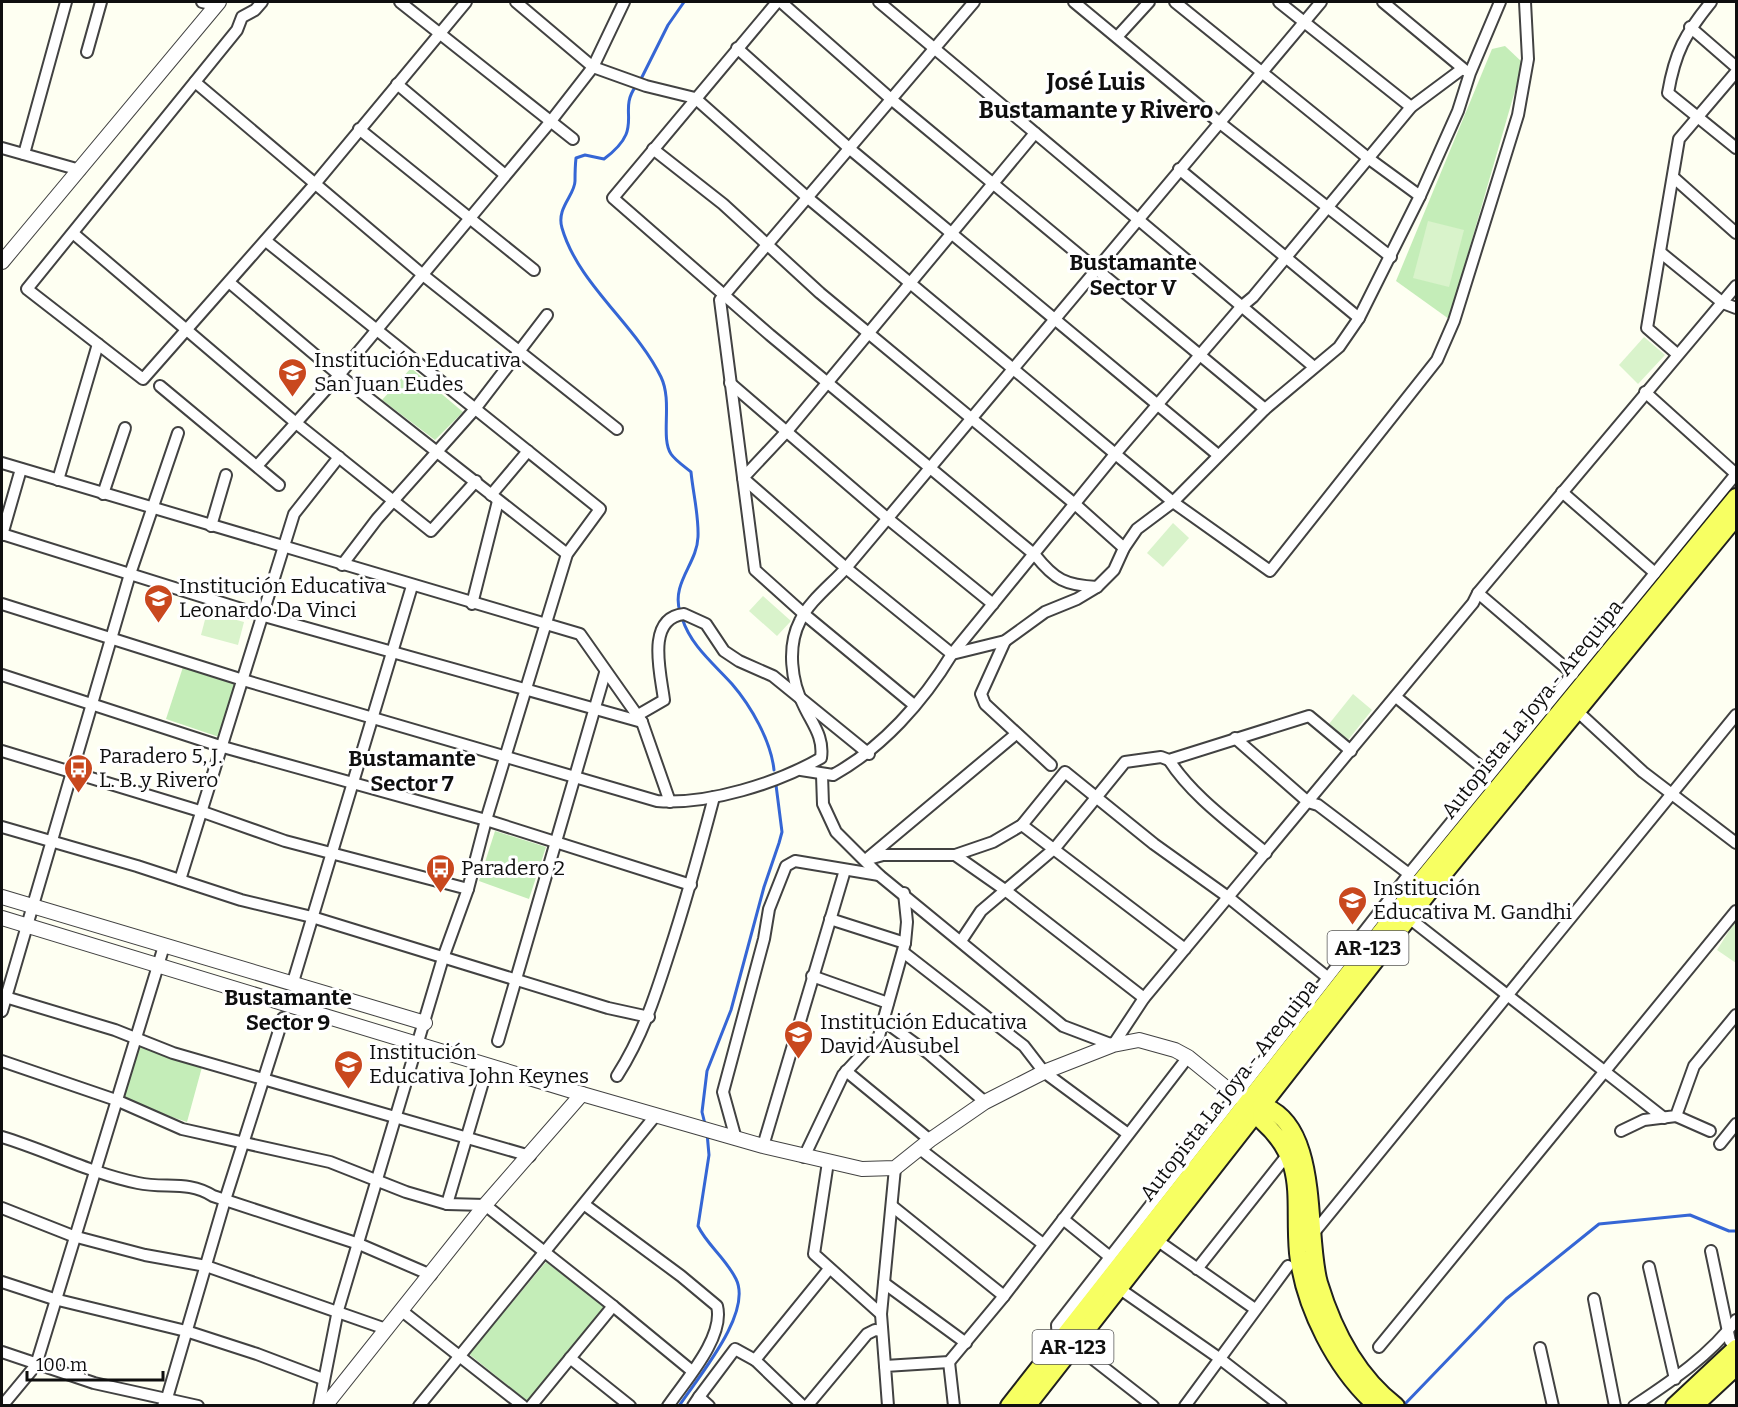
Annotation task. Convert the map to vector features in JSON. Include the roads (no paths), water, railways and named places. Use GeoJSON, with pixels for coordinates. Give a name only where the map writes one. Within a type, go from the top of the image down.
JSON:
{"type":"FeatureCollection","features":[{"type":"Feature","properties":{"kind":"main road","name":"Autopista La Joya - Arequipa"},"geometry":{"type":"LineString","coordinates":[[1032,1403],[1067,1344],[1248,1096],[1427,873],[1737,497]]}},
{"type":"Feature","properties":{"kind":"main road","name":"Autopista La Joya - Arequipa"},"geometry":{"type":"LineString","coordinates":[[1009,1406],[1120,1289],[1158,1241],[1248,1096],[1409,918],[1737,517]]}},
{"type":"Feature","properties":{"kind":"main road"},"geometry":{"type":"LineString","coordinates":[[1248,1096],[1262,1121],[1281,1140],[1288,1154],[1296,1185],[1293,1260],[1311,1302],[1335,1341],[1396,1406]]}},
{"type":"Feature","properties":{"kind":"main road"},"geometry":{"type":"LineString","coordinates":[[1248,1096],[1273,1108],[1299,1147],[1308,1171],[1311,1236],[1319,1283],[1335,1341],[1348,1374],[1377,1406]]}},
{"type":"Feature","properties":{"kind":"main road"},"geometry":{"type":"LineString","coordinates":[[1674,1406],[1737,1348]]}},
{"type":"Feature","properties":{"kind":"main road"},"geometry":{"type":"LineString","coordinates":[[1694,1406],[1737,1367]]}},
{"type":"Feature","properties":{"kind":"street"},"geometry":{"type":"LineString","coordinates":[[24,154],[66,2]]}},
{"type":"Feature","properties":{"kind":"street"},"geometry":{"type":"LineString","coordinates":[[87,52],[101,2]]}},
{"type":"Feature","properties":{"kind":"street"},"geometry":{"type":"LineString","coordinates":[[202,2],[218,3]]}},
{"type":"Feature","properties":{"kind":"street"},"geometry":{"type":"LineString","coordinates":[[262,2],[255,10],[242,16],[237,30],[74,234],[27,289],[143,379],[314,185],[466,2]]}},
{"type":"Feature","properties":{"kind":"street"},"geometry":{"type":"LineString","coordinates":[[400,2],[573,139]]}},
{"type":"Feature","properties":{"kind":"street"},"geometry":{"type":"LineString","coordinates":[[516,2],[593,67],[646,86],[696,98],[808,198],[1173,502],[1270,571],[1437,360],[1454,321],[1518,115],[1528,58],[1525,2]]}},
{"type":"Feature","properties":{"kind":"street"},"geometry":{"type":"LineString","coordinates":[[257,466],[339,375],[504,174],[551,121],[593,67],[624,2]]}},
{"type":"Feature","properties":{"kind":"street"},"geometry":{"type":"LineString","coordinates":[[1098,587],[1061,580],[1049,573],[1035,555],[827,383],[726,293],[612,198],[779,2],[1095,270],[1265,409]]}},
{"type":"Feature","properties":{"kind":"street"},"geometry":{"type":"LineString","coordinates":[[879,2],[1314,367]]}},
{"type":"Feature","properties":{"kind":"street"},"geometry":{"type":"LineString","coordinates":[[914,705],[804,614],[755,570],[720,300],[974,2]]}},
{"type":"Feature","properties":{"kind":"street"},"geometry":{"type":"LineString","coordinates":[[1074,2],[1220,123],[1391,257]]}},
{"type":"Feature","properties":{"kind":"street"},"geometry":{"type":"LineString","coordinates":[[1117,37],[1149,2]]}},
{"type":"Feature","properties":{"kind":"street"},"geometry":{"type":"LineString","coordinates":[[1175,2],[1368,158],[1420,196]]}},
{"type":"Feature","properties":{"kind":"street"},"geometry":{"type":"LineString","coordinates":[[1279,2],[1411,107]]}},
{"type":"Feature","properties":{"kind":"street"},"geometry":{"type":"LineString","coordinates":[[2,604],[243,680],[657,801],[670,802],[714,797],[800,770],[821,758],[823,743],[799,697],[793,672],[796,630],[804,614],[846,568],[1012,368],[1140,220],[1179,170],[1321,2]]}},
{"type":"Feature","properties":{"kind":"street"},"geometry":{"type":"LineString","coordinates":[[1383,2],[1466,71]]}},
{"type":"Feature","properties":{"kind":"street"},"geometry":{"type":"LineString","coordinates":[[952,654],[1005,641],[1045,612],[1077,599],[1098,587],[1114,570],[1124,548],[1137,529],[1173,502],[1265,409],[1339,347],[1359,318],[1420,196],[1458,111],[1466,71],[1500,2]]}},
{"type":"Feature","properties":{"kind":"street"},"geometry":{"type":"LineString","coordinates":[[1711,2],[1690,27],[1674,60],[1668,93],[1737,148]]}},
{"type":"Feature","properties":{"kind":"street"},"geometry":{"type":"LineString","coordinates":[[2,262],[218,3]]}},
{"type":"Feature","properties":{"kind":"street"},"geometry":{"type":"LineString","coordinates":[[1690,27],[1737,67]]}},
{"type":"Feature","properties":{"kind":"street"},"geometry":{"type":"LineString","coordinates":[[738,48],[850,149],[1218,455]]}},
{"type":"Feature","properties":{"kind":"street"},"geometry":{"type":"LineString","coordinates":[[800,770],[814,771],[822,776],[833,776],[869,754],[934,683],[952,654],[1116,453],[1285,258],[1411,107],[1466,71]]}},
{"type":"Feature","properties":{"kind":"street"},"geometry":{"type":"LineString","coordinates":[[1677,354],[1647,328],[1679,139],[1737,72]]}},
{"type":"Feature","properties":{"kind":"street"},"geometry":{"type":"LineString","coordinates":[[195,82],[423,275],[617,429]]}},
{"type":"Feature","properties":{"kind":"street"},"geometry":{"type":"LineString","coordinates":[[397,84],[504,174]]}},
{"type":"Feature","properties":{"kind":"street"},"geometry":{"type":"LineString","coordinates":[[359,129],[467,219],[534,270]]}},
{"type":"Feature","properties":{"kind":"street"},"geometry":{"type":"LineString","coordinates":[[743,478],[788,430],[1035,134]]}},
{"type":"Feature","properties":{"kind":"street"},"geometry":{"type":"LineString","coordinates":[[2,148],[80,170]]}},
{"type":"Feature","properties":{"kind":"street"},"geometry":{"type":"LineString","coordinates":[[653,149],[723,204],[820,293],[1076,504],[1124,548]]}},
{"type":"Feature","properties":{"kind":"street"},"geometry":{"type":"LineString","coordinates":[[1179,170],[1359,318]]}},
{"type":"Feature","properties":{"kind":"street"},"geometry":{"type":"LineString","coordinates":[[1673,177],[1737,233]]}},
{"type":"Feature","properties":{"kind":"street"},"geometry":{"type":"LineString","coordinates":[[74,234],[187,329],[196,340],[431,531],[476,481]]}},
{"type":"Feature","properties":{"kind":"street"},"geometry":{"type":"LineString","coordinates":[[266,241],[600,509],[567,554],[544,625],[468,889],[443,958],[398,1116],[338,1310],[323,1380],[320,1406]]}},
{"type":"Feature","properties":{"kind":"street"},"geometry":{"type":"LineString","coordinates":[[1660,252],[1724,303],[1737,308]]}},
{"type":"Feature","properties":{"kind":"street"},"geometry":{"type":"LineString","coordinates":[[230,283],[339,375],[567,554]]}},
{"type":"Feature","properties":{"kind":"street"},"geometry":{"type":"LineString","coordinates":[[1113,1045],[1144,998],[1396,698],[1473,603],[1478,592],[1677,354],[1737,286]]}},
{"type":"Feature","properties":{"kind":"street"},"geometry":{"type":"LineString","coordinates":[[342,565],[393,501],[475,409],[547,315]]}},
{"type":"Feature","properties":{"kind":"street"},"geometry":{"type":"LineString","coordinates":[[58,480],[98,344]]}},
{"type":"Feature","properties":{"kind":"street"},"geometry":{"type":"LineString","coordinates":[[730,383],[788,430],[887,518],[993,604]]}},
{"type":"Feature","properties":{"kind":"street"},"geometry":{"type":"LineString","coordinates":[[160,386],[279,485]]}},
{"type":"Feature","properties":{"kind":"street"},"geometry":{"type":"LineString","coordinates":[[1153,1406],[1067,1344],[1057,1325],[1110,1257],[1248,1096],[1327,977],[1408,874],[1737,474],[1645,392]]}},
{"type":"Feature","properties":{"kind":"street"},"geometry":{"type":"LineString","coordinates":[[103,494],[125,428]]}},
{"type":"Feature","properties":{"kind":"street"},"geometry":{"type":"LineString","coordinates":[[2,1011],[3,997],[53,842],[130,574],[178,434]]}},
{"type":"Feature","properties":{"kind":"street"},"geometry":{"type":"LineString","coordinates":[[472,604],[495,498],[528,451]]}},
{"type":"Feature","properties":{"kind":"street"},"geometry":{"type":"LineString","coordinates":[[180,880],[294,514],[339,457]]}},
{"type":"Feature","properties":{"kind":"street"},"geometry":{"type":"LineString","coordinates":[[2,463],[579,634],[640,719],[670,802]]}},
{"type":"Feature","properties":{"kind":"street"},"geometry":{"type":"LineString","coordinates":[[21,469],[2,535],[264,616],[594,710],[640,719],[664,700],[659,661],[661,631],[670,618],[681,614],[698,619],[710,630],[724,651],[739,661],[772,676],[869,754]]}},
{"type":"Feature","properties":{"kind":"street"},"geometry":{"type":"LineString","coordinates":[[211,526],[226,475]]}},
{"type":"Feature","properties":{"kind":"street"},"geometry":{"type":"LineString","coordinates":[[743,478],[846,568],[952,654]]}},
{"type":"Feature","properties":{"kind":"street"},"geometry":{"type":"LineString","coordinates":[[1562,492],[1655,573]]}},
{"type":"Feature","properties":{"kind":"street"},"geometry":{"type":"LineString","coordinates":[[293,981],[412,586]]}},
{"type":"Feature","properties":{"kind":"street"},"geometry":{"type":"LineString","coordinates":[[1478,592],[1573,674]]}},
{"type":"Feature","properties":{"kind":"street"},"geometry":{"type":"LineString","coordinates":[[1005,641],[986,678],[981,694],[985,704],[1051,765]]}},
{"type":"Feature","properties":{"kind":"street"},"geometry":{"type":"LineString","coordinates":[[498,1041],[605,673]]}},
{"type":"Feature","properties":{"kind":"street"},"geometry":{"type":"LineString","coordinates":[[2,675],[223,747],[486,820],[691,885]]}},
{"type":"Feature","properties":{"kind":"street"},"geometry":{"type":"LineString","coordinates":[[1396,698],[1490,774]]}},
{"type":"Feature","properties":{"kind":"street"},"geometry":{"type":"LineString","coordinates":[[1576,711],[1642,772],[1737,843]]}},
{"type":"Feature","properties":{"kind":"street"},"geometry":{"type":"LineString","coordinates":[[1185,1406],[1311,1236],[1671,792],[1737,715]]}},
{"type":"Feature","properties":{"kind":"street"},"geometry":{"type":"LineString","coordinates":[[1169,760],[1309,716],[1350,751]]}},
{"type":"Feature","properties":{"kind":"street"},"geometry":{"type":"LineString","coordinates":[[865,860],[1016,734]]}},
{"type":"Feature","properties":{"kind":"street"},"geometry":{"type":"LineString","coordinates":[[1235,738],[1308,802],[1318,805],[1408,874]]}},
{"type":"Feature","properties":{"kind":"street"},"geometry":{"type":"LineString","coordinates":[[2,751],[203,812],[285,841],[332,851],[468,889]]}},
{"type":"Feature","properties":{"kind":"street"},"geometry":{"type":"LineString","coordinates":[[961,941],[981,911],[1055,848],[1125,762],[1161,757],[1169,760],[1179,776],[1198,795],[1266,853]]}},
{"type":"Feature","properties":{"kind":"street"},"geometry":{"type":"LineString","coordinates":[[865,860],[883,855],[955,855],[993,842],[1022,825],[1065,772],[1097,795],[1154,844],[1228,897],[1327,977]]}},
{"type":"Feature","properties":{"kind":"street"},"geometry":{"type":"LineString","coordinates":[[822,776],[823,804],[836,832],[879,875],[904,893],[1063,1026],[1113,1045]]}},
{"type":"Feature","properties":{"kind":"street"},"geometry":{"type":"LineString","coordinates":[[617,1076],[632,1053],[649,1017],[691,885],[714,797]]}},
{"type":"Feature","properties":{"kind":"street"},"geometry":{"type":"LineString","coordinates":[[1022,825],[1185,949]]}},
{"type":"Feature","properties":{"kind":"street"},"geometry":{"type":"LineString","coordinates":[[2,827],[241,900],[312,917],[608,1008],[649,1017]]}},
{"type":"Feature","properties":{"kind":"street"},"geometry":{"type":"LineString","coordinates":[[955,855],[1005,890],[1144,998]]}},
{"type":"Feature","properties":{"kind":"street"},"geometry":{"type":"LineString","coordinates":[[736,1139],[723,1092],[764,939],[769,909],[786,866],[795,861],[879,875]]}},
{"type":"Feature","properties":{"kind":"street"},"geometry":{"type":"LineString","coordinates":[[763,1146],[845,870]]}},
{"type":"Feature","properties":{"kind":"street"},"geometry":{"type":"LineString","coordinates":[[804,1156],[846,1071],[879,1036],[904,947],[907,922],[904,893]]}},
{"type":"Feature","properties":{"kind":"street"},"geometry":{"type":"LineString","coordinates":[[2,897],[164,946],[293,981],[425,1023]]}},
{"type":"Feature","properties":{"kind":"street"},"geometry":{"type":"LineString","coordinates":[[1379,1347],[1737,911]]}},
{"type":"Feature","properties":{"kind":"street"},"geometry":{"type":"LineString","coordinates":[[2,918],[736,1139],[828,1162],[878,1171],[895,1168],[985,1102],[1044,1071],[1113,1045],[1139,1040],[1175,1050],[1248,1096]]}},
{"type":"Feature","properties":{"kind":"street"},"geometry":{"type":"LineString","coordinates":[[1409,918],[1505,996],[1664,1118]]}},
{"type":"Feature","properties":{"kind":"street"},"geometry":{"type":"LineString","coordinates":[[830,919],[904,947],[1024,1046],[1044,1071],[1128,1134]]}},
{"type":"Feature","properties":{"kind":"street"},"geometry":{"type":"LineString","coordinates":[[2,1406],[36,1365],[134,1036],[164,946]]}},
{"type":"Feature","properties":{"kind":"street"},"geometry":{"type":"LineString","coordinates":[[812,976],[888,1003]]}},
{"type":"Feature","properties":{"kind":"street"},"geometry":{"type":"LineString","coordinates":[[3,997],[134,1036],[172,1053],[262,1080],[398,1116],[530,1155]]}},
{"type":"Feature","properties":{"kind":"street"},"geometry":{"type":"LineString","coordinates":[[1676,1116],[1694,1066],[1737,1015]]}},
{"type":"Feature","properties":{"kind":"street"},"geometry":{"type":"LineString","coordinates":[[165,1402],[225,1200],[283,1018]]}},
{"type":"Feature","properties":{"kind":"street"},"geometry":{"type":"LineString","coordinates":[[884,1021],[928,1053],[985,1102]]}},
{"type":"Feature","properties":{"kind":"street"},"geometry":{"type":"LineString","coordinates":[[885,1366],[949,1362],[1004,1296],[1188,1057]]}},
{"type":"Feature","properties":{"kind":"street"},"geometry":{"type":"LineString","coordinates":[[2,1061],[116,1100],[182,1129],[330,1162],[447,1204],[485,1205],[544,1255],[613,1306],[692,1371]]}},
{"type":"Feature","properties":{"kind":"street"},"geometry":{"type":"LineString","coordinates":[[447,1204],[488,1065]]}},
{"type":"Feature","properties":{"kind":"street"},"geometry":{"type":"LineString","coordinates":[[846,1071],[925,1144],[1043,1244]]}},
{"type":"Feature","properties":{"kind":"street"},"geometry":{"type":"LineString","coordinates":[[325,1406],[485,1205],[582,1094]]}},
{"type":"Feature","properties":{"kind":"street"},"geometry":{"type":"LineString","coordinates":[[419,1406],[656,1115]]}},
{"type":"Feature","properties":{"kind":"street"},"geometry":{"type":"LineString","coordinates":[[1621,1131],[1637,1122],[1676,1116],[1710,1131]]}},
{"type":"Feature","properties":{"kind":"street"},"geometry":{"type":"LineString","coordinates":[[1720,1144],[1737,1124]]}},
{"type":"Feature","properties":{"kind":"street"},"geometry":{"type":"LineString","coordinates":[[2,1137],[37,1148],[94,1171],[160,1187],[186,1184],[225,1200],[359,1244],[431,1275]]}},
{"type":"Feature","properties":{"kind":"street"},"geometry":{"type":"LineString","coordinates":[[1197,1269],[1288,1154]]}},
{"type":"Feature","properties":{"kind":"street"},"geometry":{"type":"LineString","coordinates":[[828,1162],[814,1254],[881,1314]]}},
{"type":"Feature","properties":{"kind":"street"},"geometry":{"type":"LineString","coordinates":[[888,1406],[881,1314],[895,1168]]}},
{"type":"Feature","properties":{"kind":"street"},"geometry":{"type":"LineString","coordinates":[[585,1205],[681,1276],[717,1306],[718,1324],[710,1344],[668,1406]]}},
{"type":"Feature","properties":{"kind":"street"},"geometry":{"type":"LineString","coordinates":[[892,1206],[1004,1296]]}},
{"type":"Feature","properties":{"kind":"street"},"geometry":{"type":"LineString","coordinates":[[2,1208],[73,1236],[145,1255],[206,1266],[338,1310],[386,1329]]}},
{"type":"Feature","properties":{"kind":"street"},"geometry":{"type":"LineString","coordinates":[[1063,1219],[1110,1257]]}},
{"type":"Feature","properties":{"kind":"street"},"geometry":{"type":"LineString","coordinates":[[1158,1241],[1255,1309]]}},
{"type":"Feature","properties":{"kind":"street"},"geometry":{"type":"LineString","coordinates":[[1711,1251],[1730,1341],[1737,1348]]}},
{"type":"Feature","properties":{"kind":"street"},"geometry":{"type":"LineString","coordinates":[[1650,1267],[1675,1379]]}},
{"type":"Feature","properties":{"kind":"street"},"geometry":{"type":"LineString","coordinates":[[755,1360],[829,1269]]}},
{"type":"Feature","properties":{"kind":"street"},"geometry":{"type":"LineString","coordinates":[[2,1282],[54,1299],[186,1330],[323,1380]]}},
{"type":"Feature","properties":{"kind":"street"},"geometry":{"type":"LineString","coordinates":[[884,1282],[966,1343]]}},
{"type":"Feature","properties":{"kind":"street"},"geometry":{"type":"LineString","coordinates":[[1120,1289],[1220,1358],[1281,1406]]}},
{"type":"Feature","properties":{"kind":"street"},"geometry":{"type":"LineString","coordinates":[[1594,1299],[1615,1406]]}},
{"type":"Feature","properties":{"kind":"street"},"geometry":{"type":"LineString","coordinates":[[531,1406],[613,1306]]}},
{"type":"Feature","properties":{"kind":"street"},"geometry":{"type":"LineString","coordinates":[[402,1311],[523,1406]]}},
{"type":"Feature","properties":{"kind":"street"},"geometry":{"type":"LineString","coordinates":[[1634,1406],[1675,1379],[1737,1320]]}},
{"type":"Feature","properties":{"kind":"street"},"geometry":{"type":"LineString","coordinates":[[709,1406],[696,1401],[735,1349],[755,1360],[805,1406],[867,1334],[875,1330],[882,1331]]}},
{"type":"Feature","properties":{"kind":"street"},"geometry":{"type":"LineString","coordinates":[[1540,1348],[1552,1406]]}},
{"type":"Feature","properties":{"kind":"street"},"geometry":{"type":"LineString","coordinates":[[2,1352],[26,1358],[36,1365],[94,1383],[165,1402],[198,1406]]}},
{"type":"Feature","properties":{"kind":"street"},"geometry":{"type":"LineString","coordinates":[[570,1358],[630,1406]]}},
{"type":"Feature","properties":{"kind":"street"},"geometry":{"type":"LineString","coordinates":[[949,1362],[954,1406]]}},
{"type":"Feature","properties":{"kind":"waterway"},"geometry":{"type":"LineString","coordinates":[[640,81],[668,25],[684,2]]}},
{"type":"Feature","properties":{"kind":"waterway"},"geometry":{"type":"LineString","coordinates":[[636,86],[629,104],[628,129],[617,148],[604,159],[585,155],[576,158],[574,186],[563,208],[561,221],[570,248],[581,268],[637,340],[661,377],[666,397],[668,447],[671,454],[691,472],[698,537],[694,556],[681,583],[678,602],[680,612]]}},
{"type":"Feature","properties":{"kind":"waterway"},"geometry":{"type":"LineString","coordinates":[[682,618],[697,646],[732,684],[753,713],[769,747],[774,770]]}},
{"type":"Feature","properties":{"kind":"waterway"},"geometry":{"type":"LineString","coordinates":[[705,1124],[702,1112],[707,1071],[731,1010],[764,887],[782,832],[776,785]]}},
{"type":"Feature","properties":{"kind":"waterway"},"geometry":{"type":"LineString","coordinates":[[679,1406],[721,1344],[737,1309],[739,1293],[732,1271],[698,1226],[709,1155],[707,1133]]}},
{"type":"Feature","properties":{"kind":"waterway"},"geometry":{"type":"LineString","coordinates":[[1403,1406],[1506,1299],[1599,1224],[1690,1215],[1729,1231],[1736,1231]]}},
{"type":"Feature","properties":{"kind":"place","name":"Institución Educativa San Juan Eudes"},"geometry":{"type":"Point","coordinates":[293,398]}},
{"type":"Feature","properties":{"kind":"place","name":"Institución Educativa Leonardo Da Vinci"},"geometry":{"type":"Point","coordinates":[158,624]}},
{"type":"Feature","properties":{"kind":"place","name":"Paradero 5, J. L. B. y Rivero"},"geometry":{"type":"Point","coordinates":[78,794]}},
{"type":"Feature","properties":{"kind":"place","name":"Paradero 2"},"geometry":{"type":"Point","coordinates":[440,894]}},
{"type":"Feature","properties":{"kind":"place","name":"Institución Educativa M. Gandhi"},"geometry":{"type":"Point","coordinates":[1352,926]}},
{"type":"Feature","properties":{"kind":"place","name":"Institución Educativa David Ausubel"},"geometry":{"type":"Point","coordinates":[799,1060]}},
{"type":"Feature","properties":{"kind":"place","name":"Institución Educativa John Keynes"},"geometry":{"type":"Point","coordinates":[348,1090]}},
{"type":"Feature","properties":{"kind":"district","name":"José Luis Bustamante y Rivero"},"geometry":{"type":"Point","coordinates":[1096,96]}},
{"type":"Feature","properties":{"kind":"district","name":"Bustamante Sector V"},"geometry":{"type":"Point","coordinates":[1133,274]}},
{"type":"Feature","properties":{"kind":"district","name":"Bustamante Sector 7"},"geometry":{"type":"Point","coordinates":[412,770]}},
{"type":"Feature","properties":{"kind":"district","name":"Bustamante Sector 9"},"geometry":{"type":"Point","coordinates":[288,1010]}}]}
